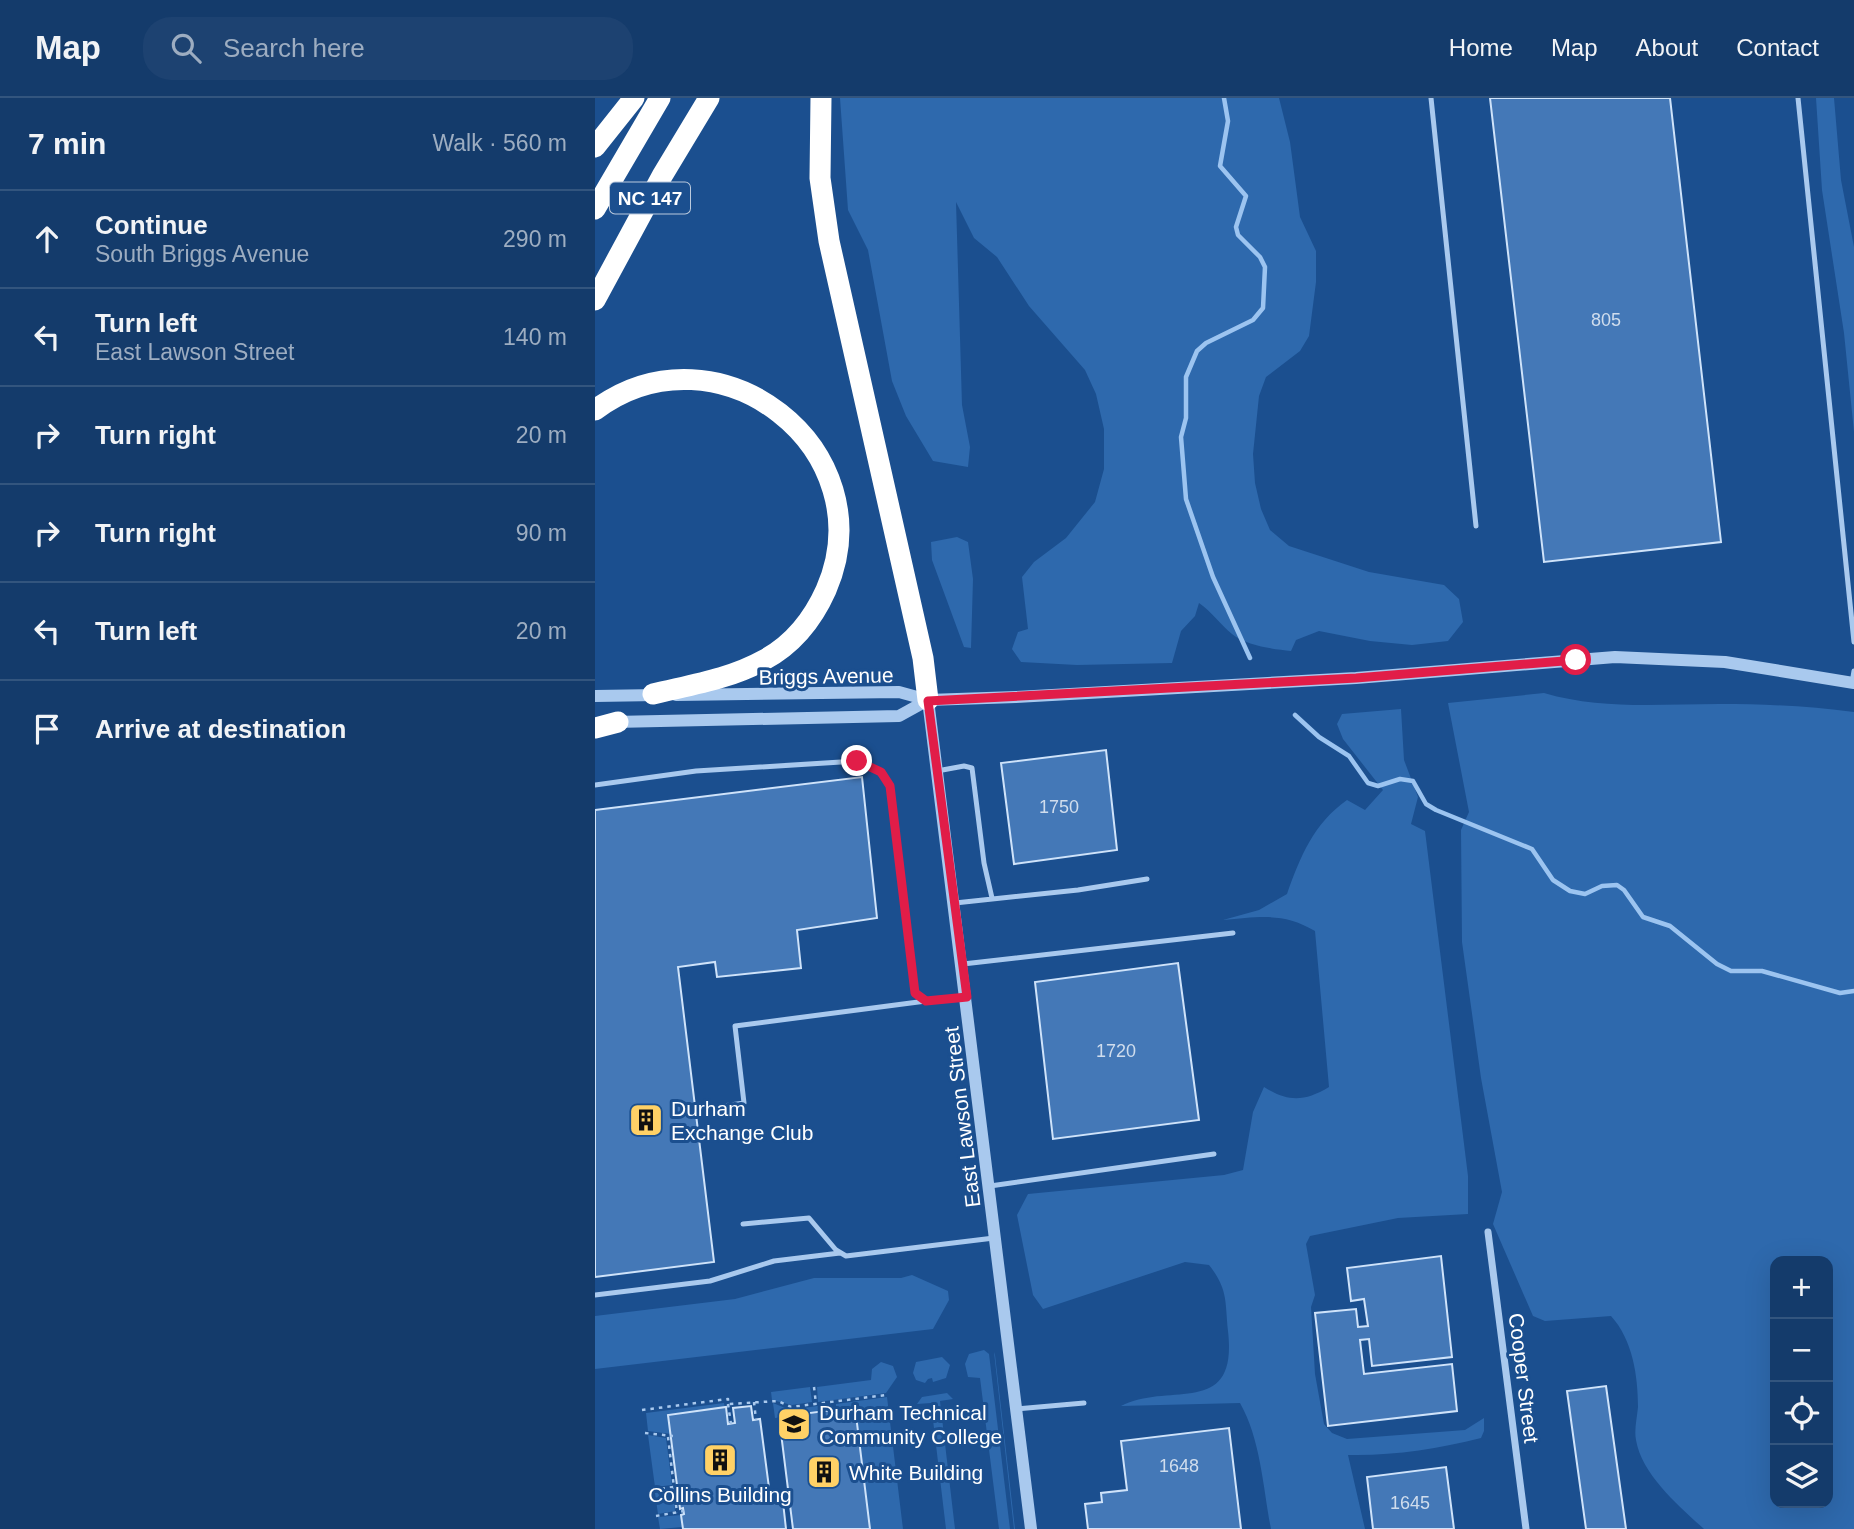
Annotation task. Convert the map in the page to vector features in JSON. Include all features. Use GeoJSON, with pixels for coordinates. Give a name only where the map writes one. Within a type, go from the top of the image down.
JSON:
{"type":"FeatureCollection","features":[{"type":"Feature","properties":{"kind":"highway"},"geometry":{"type":"LineString","coordinates":[[595,146],[635,98]]}},
{"type":"Feature","properties":{"kind":"highway","name":"NC 147"},"geometry":{"type":"LineString","coordinates":[[595,209],[660,98]]}},
{"type":"Feature","properties":{"kind":"highway","name":"NC 147"},"geometry":{"type":"LineString","coordinates":[[595,300],[662,176],[709,98]]}},
{"type":"Feature","properties":{"kind":"highway"},"geometry":{"type":"LineString","coordinates":[[821,98],[820,178],[829,242],[923,658],[928,701]]}},
{"type":"Feature","properties":{"kind":"highway"},"geometry":{"type":"LineString","coordinates":[[595,411],[634,389],[675,380],[716,382],[735,387],[771,405],[799,430],[821,463],[834,498],[839,532],[835,566],[823,598],[793,639],[748,668],[653,694]]}},
{"type":"Feature","properties":{"kind":"highway"},"geometry":{"type":"LineString","coordinates":[[595,728],[618,722]]}},
{"type":"Feature","properties":{"kind":"street"},"geometry":{"type":"LineString","coordinates":[[928,701],[1356,678],[1615,657],[1725,662],[1853,679]]}},
{"type":"Feature","properties":{"kind":"street","name":"Briggs Avenue"},"geometry":{"type":"LineString","coordinates":[[595,696],[899,692],[928,701]]}},
{"type":"Feature","properties":{"kind":"street","name":"Briggs Avenue"},"geometry":{"type":"LineString","coordinates":[[595,721],[899,716],[928,701]]}},
{"type":"Feature","properties":{"kind":"street","name":"East Lawson Street"},"geometry":{"type":"LineString","coordinates":[[928,701],[963,964],[1031,1529]]}},
{"type":"Feature","properties":{"kind":"street","name":"Cooper Street"},"geometry":{"type":"LineString","coordinates":[[1488,1232],[1526,1529]]}},
{"type":"Feature","properties":{"kind":"lane"},"geometry":{"type":"LineString","coordinates":[[1431,98],[1476,526]]}},
{"type":"Feature","properties":{"kind":"lane"},"geometry":{"type":"LineString","coordinates":[[1798,98],[1854,642]]}},
{"type":"Feature","properties":{"kind":"lane"},"geometry":{"type":"LineString","coordinates":[[595,785],[696,771],[857,761],[881,772],[890,786],[912,980],[915,993],[926,1001]]}},
{"type":"Feature","properties":{"kind":"lane"},"geometry":{"type":"LineString","coordinates":[[937,771],[964,766],[972,768],[984,863],[992,898]]}},
{"type":"Feature","properties":{"kind":"lane"},"geometry":{"type":"LineString","coordinates":[[955,903],[1078,890],[1147,879]]}},
{"type":"Feature","properties":{"kind":"lane"},"geometry":{"type":"LineString","coordinates":[[963,964],[1233,933]]}},
{"type":"Feature","properties":{"kind":"lane"},"geometry":{"type":"LineString","coordinates":[[710,1108],[744,1103],[735,1026],[967,997]]}},
{"type":"Feature","properties":{"kind":"lane"},"geometry":{"type":"LineString","coordinates":[[990,1186],[1214,1154]]}},
{"type":"Feature","properties":{"kind":"lane"},"geometry":{"type":"LineString","coordinates":[[743,1224],[809,1218],[846,1256],[996,1237]]}},
{"type":"Feature","properties":{"kind":"lane"},"geometry":{"type":"LineString","coordinates":[[595,1295],[710,1281],[774,1261],[841,1253]]}},
{"type":"Feature","properties":{"kind":"lane"},"geometry":{"type":"LineString","coordinates":[[1016,1409],[1084,1404]]}},
{"type":"Feature","properties":{"kind":"path"},"geometry":{"type":"LineString","coordinates":[[814,1387],[816,1404]]}},
{"type":"Feature","properties":{"kind":"path"},"geometry":{"type":"LineString","coordinates":[[729,1404],[778,1401],[791,1407],[887,1395]]}},
{"type":"Feature","properties":{"kind":"path"},"geometry":{"type":"LineString","coordinates":[[642,1410],[728,1399],[731,1423]]}},
{"type":"Feature","properties":{"kind":"path"},"geometry":{"type":"LineString","coordinates":[[754,1401],[756,1420]]}},
{"type":"Feature","properties":{"kind":"path"},"geometry":{"type":"LineString","coordinates":[[829,1402],[830,1410]]}},
{"type":"Feature","properties":{"kind":"path"},"geometry":{"type":"LineString","coordinates":[[645,1433],[670,1436],[677,1513]]}},
{"type":"Feature","properties":{"kind":"path"},"geometry":{"type":"LineString","coordinates":[[653,1490],[674,1487]]}},
{"type":"Feature","properties":{"kind":"path"},"geometry":{"type":"LineString","coordinates":[[656,1516],[684,1511]]}},
{"type":"Feature","properties":{"kind":"shaded area"},"geometry":{"type":"Polygon","coordinates":[[[840,98],[1279,98],[1290,142],[1300,217],[1316,251],[1316,282],[1309,336],[1300,351],[1266,377],[1259,396],[1253,454],[1255,483],[1261,509],[1270,530],[1289,546],[1369,572],[1444,585],[1459,599],[1463,622],[1448,641],[1412,645],[1370,641],[1319,631],[1296,640],[1291,651],[1276,649],[1238,638],[1199,603],[1195,616],[1181,631],[1172,663],[1077,665],[1021,662],[1012,649],[1018,632],[1028,629],[1022,577],[1034,562],[1066,538],[1095,502],[1104,469],[1104,429],[1096,394],[1085,370],[1029,306],[997,257],[974,238],[956,202],[962,405],[970,447],[968,467],[933,461],[906,416],[892,381],[868,250],[848,210],[840,98]]]}},
{"type":"Feature","properties":{"kind":"shaded area"},"geometry":{"type":"Polygon","coordinates":[[[1816,98],[1834,98],[1841,180],[1854,247],[1854,432],[1844,333],[1822,190],[1816,98]]]}},
{"type":"Feature","properties":{"kind":"shaded area"},"geometry":{"type":"Polygon","coordinates":[[[957,537],[968,542],[973,579],[971,648],[964,647],[932,560],[931,542],[957,537]]]}},
{"type":"Feature","properties":{"kind":"shaded area"},"geometry":{"type":"Polygon","coordinates":[[[1544,693],[1609,704],[1770,705],[1854,712],[1854,1529],[1704,1529],[1663,1489],[1640,1453],[1635,1436],[1638,1395],[1633,1359],[1625,1336],[1611,1316],[1545,1321],[1533,1316],[1493,1224],[1502,1192],[1481,1078],[1462,942],[1461,830],[1469,812],[1448,703],[1544,693]]]}},
{"type":"Feature","properties":{"kind":"shaded area"},"geometry":{"type":"Polygon","coordinates":[[[1401,709],[1404,760],[1418,797],[1411,824],[1425,831],[1468,1176],[1468,1214],[1398,1218],[1310,1236],[1306,1244],[1315,1295],[1311,1307],[1315,1374],[1324,1424],[1332,1433],[1347,1439],[1465,1430],[1484,1418],[1484,1431],[1481,1438],[1431,1448],[1398,1453],[1348,1455],[1365,1529],[1271,1529],[1257,1448],[1240,1403],[1121,1406],[1140,1399],[1197,1392],[1211,1387],[1222,1376],[1228,1358],[1226,1303],[1220,1281],[1209,1265],[1185,1262],[1043,1309],[1033,1295],[1017,1215],[1028,1194],[1224,1175],[1243,1170],[1253,1112],[1264,1087],[1289,1098],[1304,1098],[1329,1087],[1315,931],[1282,918],[1223,920],[1259,910],[1287,894],[1309,842],[1335,809],[1347,800],[1365,810],[1383,790],[1343,739],[1337,724],[1342,714],[1401,709]]]}},
{"type":"Feature","properties":{"kind":"shaded area"},"geometry":{"type":"Polygon","coordinates":[[[912,1275],[948,1291],[949,1300],[933,1329],[595,1369],[595,1316],[735,1299],[814,1278],[901,1278],[912,1275]]]}},
{"type":"Feature","properties":{"kind":"shaded area"},"geometry":{"type":"Polygon","coordinates":[[[984,1350],[989,1354],[1010,1529],[999,1529],[980,1378],[968,1377],[965,1364],[969,1354],[984,1350]]]}},
{"type":"Feature","properties":{"kind":"shaded area"},"geometry":{"type":"Polygon","coordinates":[[[994,1352],[995,1355],[1015,1529],[1014,1529],[994,1352]]]}},
{"type":"Feature","properties":{"kind":"shaded area"},"geometry":{"type":"Polygon","coordinates":[[[942,1357],[950,1365],[946,1378],[933,1382],[932,1378],[925,1383],[916,1380],[913,1373],[916,1362],[942,1357]]]}},
{"type":"Feature","properties":{"kind":"shaded area"},"geometry":{"type":"Polygon","coordinates":[[[881,1362],[893,1366],[897,1377],[886,1393],[818,1402],[817,1387],[871,1380],[872,1369],[881,1362]]]}},
{"type":"Feature","properties":{"kind":"shaded area"},"geometry":{"type":"Polygon","coordinates":[[[810,1387],[812,1402],[792,1405],[772,1400],[771,1392],[810,1387]]]}},
{"type":"Feature","properties":{"kind":"shaded area"},"geometry":{"type":"Polygon","coordinates":[[[947,1393],[953,1399],[940,1401],[955,1529],[946,1529],[931,1403],[917,1404],[922,1397],[947,1393]]]}},
{"type":"Feature","properties":{"kind":"shaded area"},"geometry":{"type":"Polygon","coordinates":[[[887,1397],[903,1529],[870,1529],[855,1408],[836,1410],[836,1404],[887,1397]]]}},
{"type":"Feature","properties":{"kind":"shaded area"},"geometry":{"type":"Polygon","coordinates":[[[724,1403],[725,1408],[669,1415],[671,1434],[648,1431],[646,1413],[724,1403]]]}},
{"type":"Feature","properties":{"kind":"shaded area"},"geometry":{"type":"Polygon","coordinates":[[[773,1403],[790,1410],[824,1405],[825,1411],[775,1418],[773,1403]]]}},
{"type":"Feature","properties":{"kind":"shaded area"},"geometry":{"type":"Polygon","coordinates":[[[648,1435],[666,1438],[672,1485],[655,1487],[648,1435]]]}},
{"type":"Feature","properties":{"kind":"shaded area"},"geometry":{"type":"Polygon","coordinates":[[[673,1490],[675,1511],[658,1514],[655,1493],[673,1490]]]}},
{"type":"Feature","properties":{"kind":"shaded area"},"geometry":{"type":"Polygon","coordinates":[[[681,1515],[682,1527],[660,1529],[658,1517],[681,1515]]]}},
{"type":"Feature","properties":{"kind":"building"},"geometry":{"type":"Polygon","coordinates":[[[1490,98],[1670,98],[1721,542],[1544,562],[1490,98]]]}},
{"type":"Feature","properties":{"kind":"building"},"geometry":{"type":"Polygon","coordinates":[[[1106,750],[1117,850],[1014,864],[1001,763],[1106,750]]]}},
{"type":"Feature","properties":{"kind":"building","name":"Durham Exchange Club"},"geometry":{"type":"Polygon","coordinates":[[[862,777],[877,918],[797,930],[801,968],[717,977],[715,962],[678,967],[714,1262],[595,1277],[595,810],[862,777]]]}},
{"type":"Feature","properties":{"kind":"building"},"geometry":{"type":"Polygon","coordinates":[[[1178,963],[1199,1120],[1053,1139],[1035,982],[1178,963]]]}},
{"type":"Feature","properties":{"kind":"building"},"geometry":{"type":"Polygon","coordinates":[[[1441,1256],[1452,1357],[1372,1366],[1369,1339],[1360,1340],[1364,1374],[1452,1364],[1457,1411],[1328,1426],[1315,1313],[1356,1309],[1358,1327],[1368,1326],[1364,1299],[1351,1301],[1347,1268],[1441,1256]]]}},
{"type":"Feature","properties":{"kind":"building"},"geometry":{"type":"Polygon","coordinates":[[[1606,1386],[1626,1529],[1586,1529],[1567,1391],[1606,1386]]]}},
{"type":"Feature","properties":{"kind":"building","name":"Collins Building"},"geometry":{"type":"Polygon","coordinates":[[[751,1406],[753,1420],[760,1419],[771,1503],[783,1502],[786,1529],[683,1529],[681,1515],[684,1514],[683,1508],[680,1509],[668,1415],[726,1407],[728,1424],[735,1423],[733,1408],[751,1406]]]}},
{"type":"Feature","properties":{"kind":"building","name":"White Building"},"geometry":{"type":"Polygon","coordinates":[[[855,1407],[870,1529],[793,1529],[779,1417],[855,1407]]]}},
{"type":"Feature","properties":{"kind":"building"},"geometry":{"type":"Polygon","coordinates":[[[1229,1428],[1241,1529],[1088,1529],[1085,1504],[1102,1502],[1101,1493],[1127,1490],[1121,1441],[1229,1428]]]}},
{"type":"Feature","properties":{"kind":"building"},"geometry":{"type":"Polygon","coordinates":[[[1446,1467],[1454,1529],[1373,1529],[1367,1477],[1446,1467]]]}},
{"type":"Feature","properties":{"kind":"waterway"},"geometry":{"type":"LineString","coordinates":[[1224,98],[1228,121],[1220,166],[1246,196],[1236,227],[1238,235],[1260,257],[1265,267],[1263,308],[1253,320],[1206,343],[1197,351],[1186,377],[1186,418],[1181,437],[1186,499],[1213,577],[1250,658]]}},
{"type":"Feature","properties":{"kind":"waterway"},"geometry":{"type":"LineString","coordinates":[[1295,715],[1319,737],[1349,756],[1368,783],[1378,786],[1400,779],[1413,781],[1426,804],[1436,810],[1532,849],[1553,880],[1570,891],[1585,894],[1602,886],[1617,885],[1624,890],[1643,917],[1670,926],[1717,964],[1731,971],[1762,971],[1840,993],[1854,991]]}},
{"type":"Feature","properties":{"kind":"place","name":"Durham Exchange Club"},"geometry":{"type":"Point","coordinates":[646,1120]}},
{"type":"Feature","properties":{"kind":"place","name":"Durham Technical Community College"},"geometry":{"type":"Point","coordinates":[794,1424]}},
{"type":"Feature","properties":{"kind":"place","name":"Collins Building"},"geometry":{"type":"Point","coordinates":[720,1460]}},
{"type":"Feature","properties":{"kind":"place","name":"White Building"},"geometry":{"type":"Point","coordinates":[824,1472]}},
{"type":"Feature","properties":{"kind":"route"},"geometry":{"type":"LineString","coordinates":[[857,761],[881,772],[890,786],[915,993],[926,1001],[967,997],[928,701],[1437,673],[1576,660]]}}]}
